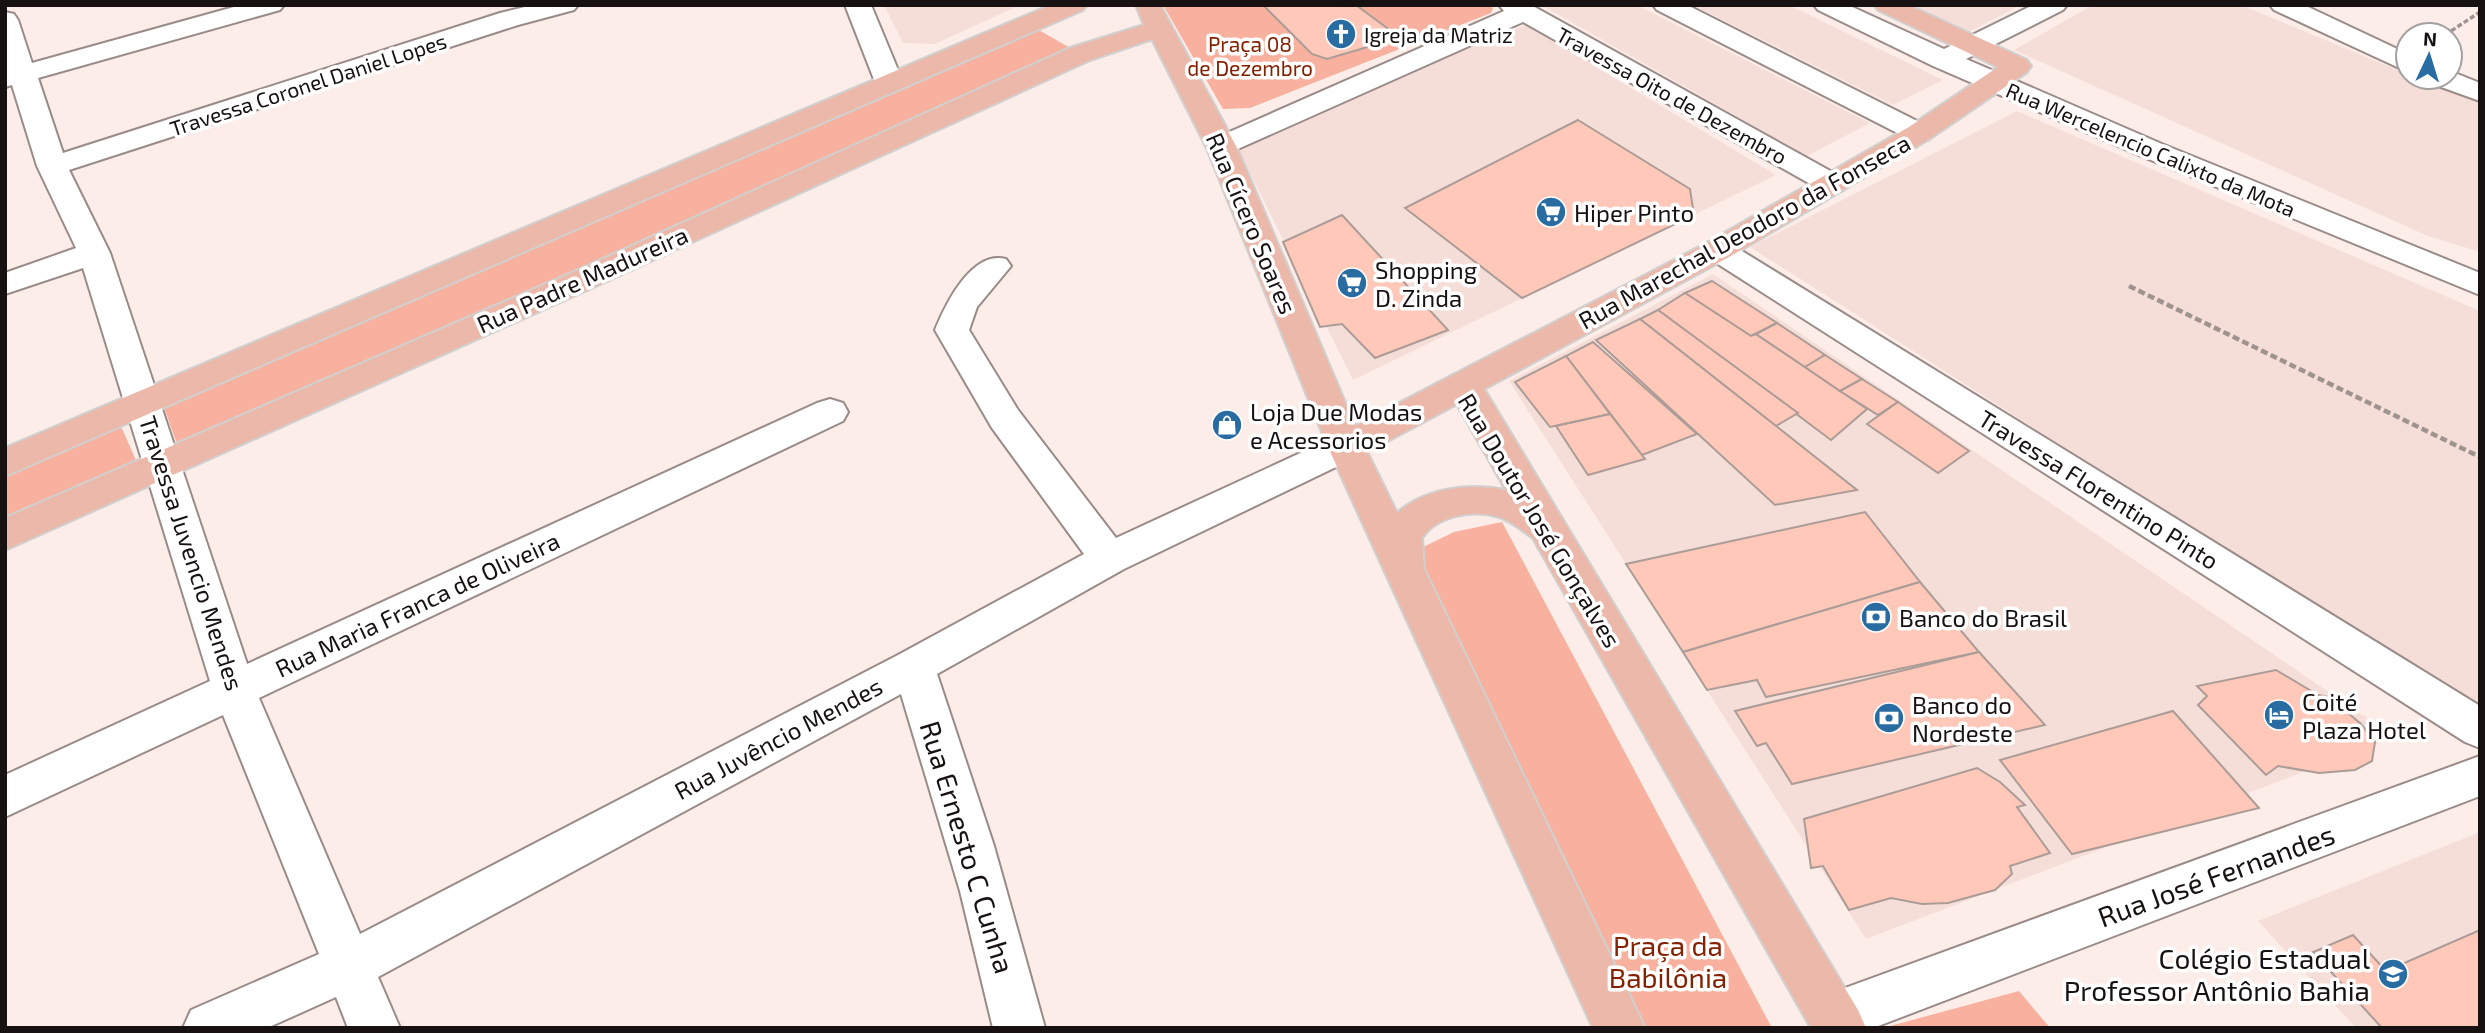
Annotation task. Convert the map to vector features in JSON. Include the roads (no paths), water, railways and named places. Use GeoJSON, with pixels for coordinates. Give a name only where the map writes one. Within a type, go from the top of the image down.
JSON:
{"type":"FeatureCollection","features":[{"type":"Feature","properties":{"kind":"main road"},"geometry":{"type":"LineString","coordinates":[[5,463],[142,402],[1074,5]]}},
{"type":"Feature","properties":{"kind":"main road","name":"Rua Wercelencio Calixto da Mota"},"geometry":{"type":"LineString","coordinates":[[1887,5],[1972,46],[2006,74]]}},
{"type":"Feature","properties":{"kind":"main road","name":"Rua Cícero Soares"},"geometry":{"type":"LineString","coordinates":[[1153,17],[1222,146],[1346,447]]}},
{"type":"Feature","properties":{"kind":"main road","name":"Rua Padre Madureira"},"geometry":{"type":"LineString","coordinates":[[5,535],[1080,54],[1153,17]]}},
{"type":"Feature","properties":{"kind":"main road"},"geometry":{"type":"LineString","coordinates":[[1027,23],[1065,30],[1079,41],[1080,54]]}},
{"type":"Feature","properties":{"kind":"main road","name":"Rua Marechal Deodoro da Fonseca"},"geometry":{"type":"LineString","coordinates":[[1463,384],[1718,250],[1919,133],[2006,74]]}},
{"type":"Feature","properties":{"kind":"main road","name":"Rua Doutor José Gonçalves"},"geometry":{"type":"LineString","coordinates":[[1346,447],[1463,384],[1837,1022]]}},
{"type":"Feature","properties":{"kind":"main road"},"geometry":{"type":"LineString","coordinates":[[1346,447],[1405,567],[1619,1028]]}},
{"type":"Feature","properties":{"kind":"main road"},"geometry":{"type":"LineString","coordinates":[[1405,567],[1402,536],[1413,519],[1440,506],[1469,500],[1506,505],[1530,515],[1549,529]]}},
{"type":"Feature","properties":{"kind":"street"},"geometry":{"type":"LineString","coordinates":[[14,77],[271,5]]}},
{"type":"Feature","properties":{"kind":"street","name":"Travessa Coronel Daniel Lopes"},"geometry":{"type":"LineString","coordinates":[[52,166],[503,12],[565,5]]}},
{"type":"Feature","properties":{"kind":"street"},"geometry":{"type":"LineString","coordinates":[[858,5],[889,82]]}},
{"type":"Feature","properties":{"kind":"street"},"geometry":{"type":"LineString","coordinates":[[1666,5],[1919,133]]}},
{"type":"Feature","properties":{"kind":"street","name":"Rua Wercelencio Calixto da Mota"},"geometry":{"type":"LineString","coordinates":[[1826,5],[1943,61],[2006,74],[2480,261]]}},
{"type":"Feature","properties":{"kind":"street"},"geometry":{"type":"LineString","coordinates":[[1943,61],[2054,5]]}},
{"type":"Feature","properties":{"kind":"street"},"geometry":{"type":"LineString","coordinates":[[2283,5],[2394,57]]}},
{"type":"Feature","properties":{"kind":"street"},"geometry":{"type":"LineString","coordinates":[[1222,146],[1518,9]]}},
{"type":"Feature","properties":{"kind":"street","name":"Travessa Oito de Dezembro"},"geometry":{"type":"LineString","coordinates":[[1518,9],[1832,184]]}},
{"type":"Feature","properties":{"kind":"street","name":"Travessa Juvencio Mendes"},"geometry":{"type":"LineString","coordinates":[[6,22],[14,77],[52,166],[94,253],[234,689],[351,965],[374,1028]]}},
{"type":"Feature","properties":{"kind":"street","name":"Rua Wercelencio Calixto da Mota"},"geometry":{"type":"LineString","coordinates":[[2006,74],[2301,213],[2480,285]]}},
{"type":"Feature","properties":{"kind":"street","name":"Travessa Florentino Pinto"},"geometry":{"type":"LineString","coordinates":[[1718,250],[2480,729]]}},
{"type":"Feature","properties":{"kind":"street"},"geometry":{"type":"LineString","coordinates":[[5,284],[94,253]]}},
{"type":"Feature","properties":{"kind":"street"},"geometry":{"type":"LineString","coordinates":[[995,266],[962,303],[953,330],[966,357],[1024,449],[1110,558]]}},
{"type":"Feature","properties":{"kind":"street","name":"Rua Maria Franca de Oliveira"},"geometry":{"type":"LineString","coordinates":[[5,797],[830,412]]}},
{"type":"Feature","properties":{"kind":"street","name":"Rua Juvêncio Mendes"},"geometry":{"type":"LineString","coordinates":[[209,1028],[351,965],[913,667],[1110,558],[1346,447]]}},
{"type":"Feature","properties":{"kind":"street","name":"Rua Ernesto C Cunha"},"geometry":{"type":"LineString","coordinates":[[913,667],[957,798],[1003,959],[1018,1028]]}},
{"type":"Feature","properties":{"kind":"street","name":"Rua José Fernandes"},"geometry":{"type":"LineString","coordinates":[[1837,1022],[2480,776]]}},
{"type":"Feature","properties":{"kind":"place","name":"Igreja da Matriz"},"geometry":{"type":"Point","coordinates":[1341,34]}},
{"type":"Feature","properties":{"kind":"place","name":"Hiper Pinto"},"geometry":{"type":"Point","coordinates":[1551,212]}},
{"type":"Feature","properties":{"kind":"place","name":"Shopping D. Zinda"},"geometry":{"type":"Point","coordinates":[1352,283]}},
{"type":"Feature","properties":{"kind":"place","name":"Loja Due Modas e Acessorios"},"geometry":{"type":"Point","coordinates":[1227,425]}},
{"type":"Feature","properties":{"kind":"place","name":"Banco do Brasil"},"geometry":{"type":"Point","coordinates":[1876,617]}},
{"type":"Feature","properties":{"kind":"place","name":"Coité Plaza Hotel"},"geometry":{"type":"Point","coordinates":[2279,715]}},
{"type":"Feature","properties":{"kind":"place","name":"Banco do Nordeste"},"geometry":{"type":"Point","coordinates":[1889,718]}},
{"type":"Feature","properties":{"kind":"place","name":"Colégio Estadual Professor Antônio Bahia"},"geometry":{"type":"Point","coordinates":[2393,974]}},
{"type":"Feature","properties":{"kind":"park label","name":"Praça 08 de Dezembro"},"geometry":{"type":"Point","coordinates":[1250,55]}},
{"type":"Feature","properties":{"kind":"park label","name":"Praça da Babilônia"},"geometry":{"type":"Point","coordinates":[1668,961]}}]}
